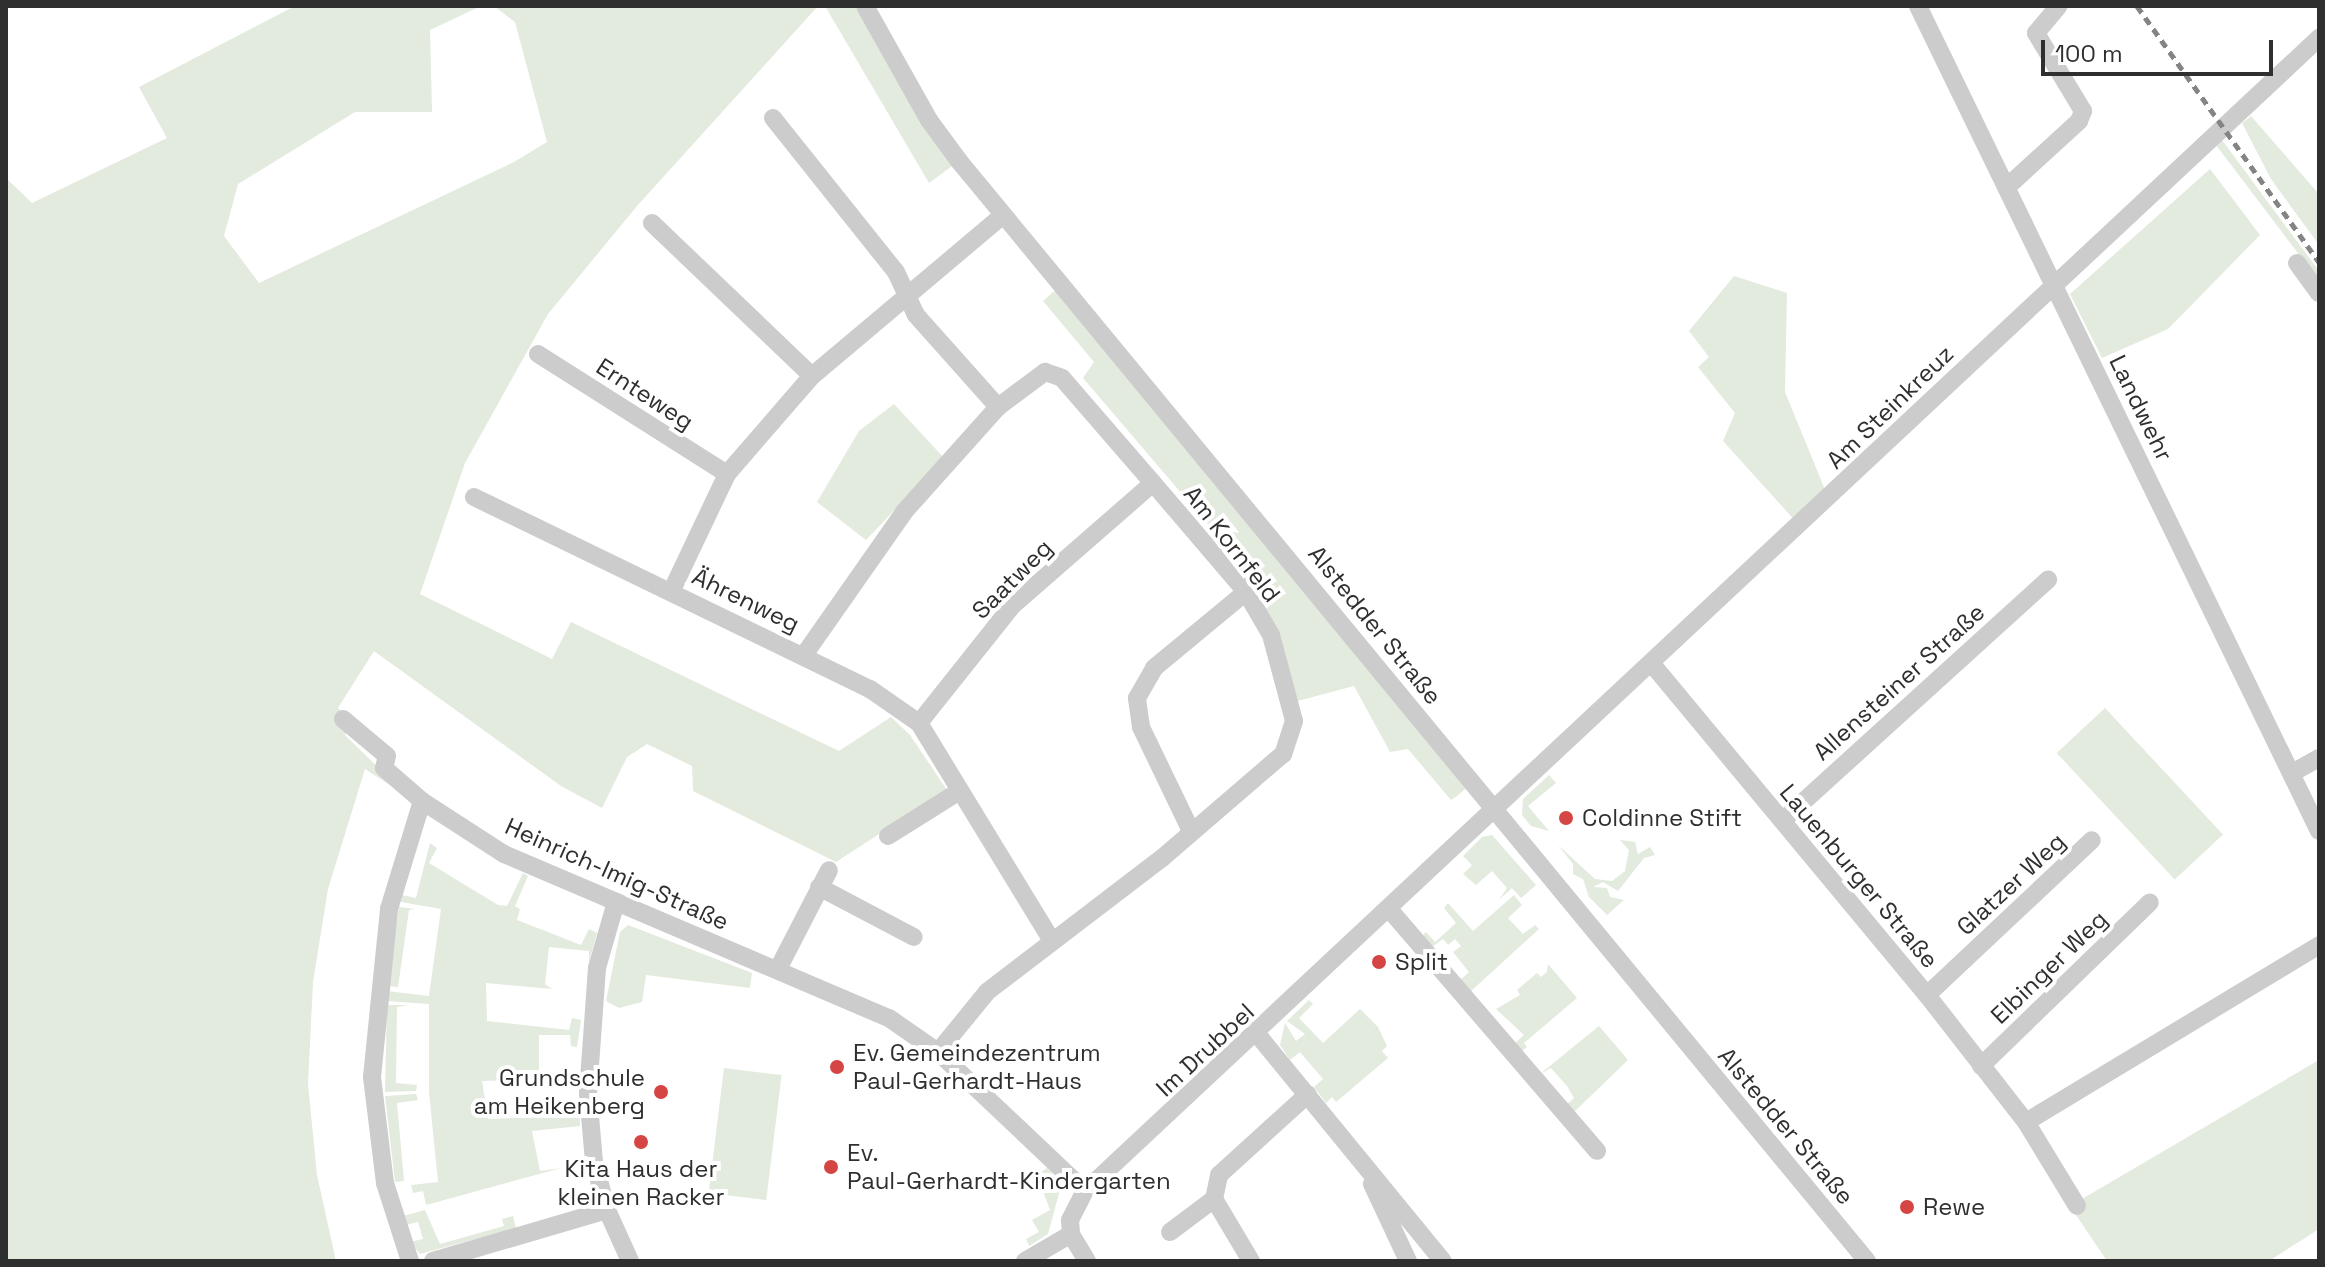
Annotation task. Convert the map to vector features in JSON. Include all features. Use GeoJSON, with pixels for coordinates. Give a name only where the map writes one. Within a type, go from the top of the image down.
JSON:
{"type":"FeatureCollection","features":[{"type":"Feature","properties":{"kind":"street","name":"Alstedder Straße"},"geometry":{"type":"LineString","coordinates":[[865,6],[929,120],[1003,215],[1867,1261]]}},
{"type":"Feature","properties":{"kind":"street","name":"Landwehr"},"geometry":{"type":"LineString","coordinates":[[1918,6],[2319,831]]}},
{"type":"Feature","properties":{"kind":"street"},"geometry":{"type":"LineString","coordinates":[[2007,187],[2079,121],[2083,111],[2036,33],[2059,6]]}},
{"type":"Feature","properties":{"kind":"street","name":"Am Steinkreuz"},"geometry":{"type":"LineString","coordinates":[[1494,811],[2319,38]]}},
{"type":"Feature","properties":{"kind":"street"},"geometry":{"type":"LineString","coordinates":[[773,118],[896,272],[916,315],[998,407]]}},
{"type":"Feature","properties":{"kind":"street"},"geometry":{"type":"LineString","coordinates":[[672,590],[727,474],[812,376],[1003,215]]}},
{"type":"Feature","properties":{"kind":"street"},"geometry":{"type":"LineString","coordinates":[[652,223],[812,376]]}},
{"type":"Feature","properties":{"kind":"street"},"geometry":{"type":"LineString","coordinates":[[2297,263],[2319,293]]}},
{"type":"Feature","properties":{"kind":"street","name":"Ernteweg"},"geometry":{"type":"LineString","coordinates":[[538,354],[727,474]]}},
{"type":"Feature","properties":{"kind":"street","name":"Am Kornfeld"},"geometry":{"type":"LineString","coordinates":[[804,655],[901,516],[998,407],[1037,374],[1054,372],[1246,592],[1271,635],[1293,732],[1283,754],[987,992],[938,1052]]}},
{"type":"Feature","properties":{"kind":"street","name":"Saatweg"},"geometry":{"type":"LineString","coordinates":[[919,723],[1012,606],[1153,483]]}},
{"type":"Feature","properties":{"kind":"street","name":"Ährenweg"},"geometry":{"type":"LineString","coordinates":[[474,497],[804,655],[870,689],[919,723],[958,792],[1052,941]]}},
{"type":"Feature","properties":{"kind":"street","name":"Allensteiner Straße"},"geometry":{"type":"LineString","coordinates":[[1783,820],[2048,580]]}},
{"type":"Feature","properties":{"kind":"street"},"geometry":{"type":"LineString","coordinates":[[1191,831],[1141,727],[1137,698],[1154,668],[1246,592]]}},
{"type":"Feature","properties":{"kind":"street","name":"Lauenburger Straße"},"geometry":{"type":"LineString","coordinates":[[1652,664],[1927,995],[2026,1122],[2077,1206]]}},
{"type":"Feature","properties":{"kind":"street","name":"Heinrich-Imig-Straße"},"geometry":{"type":"LineString","coordinates":[[343,719],[387,756],[384,768],[422,801],[533,869],[889,1018],[938,1052],[1085,1191]]}},
{"type":"Feature","properties":{"kind":"street"},"geometry":{"type":"LineString","coordinates":[[2292,773],[2319,758]]}},
{"type":"Feature","properties":{"kind":"street"},"geometry":{"type":"LineString","coordinates":[[888,836],[958,792]]}},
{"type":"Feature","properties":{"kind":"street"},"geometry":{"type":"LineString","coordinates":[[410,1261],[385,1183],[372,1077],[389,909],[422,801]]}},
{"type":"Feature","properties":{"kind":"street","name":"Im Drubbel"},"geometry":{"type":"LineString","coordinates":[[1071,1234],[1070,1220],[1085,1191],[1494,811]]}},
{"type":"Feature","properties":{"kind":"street","name":"Glatzer Weg"},"geometry":{"type":"LineString","coordinates":[[1927,995],[2092,840]]}},
{"type":"Feature","properties":{"kind":"street"},"geometry":{"type":"LineString","coordinates":[[778,969],[829,870]]}},
{"type":"Feature","properties":{"kind":"street"},"geometry":{"type":"LineString","coordinates":[[819,887],[914,937]]}},
{"type":"Feature","properties":{"kind":"street"},"geometry":{"type":"LineString","coordinates":[[616,902],[597,968],[588,1068],[594,1162],[607,1210],[630,1261]]}},
{"type":"Feature","properties":{"kind":"street","name":"Elbinger Weg"},"geometry":{"type":"LineString","coordinates":[[1981,1066],[2150,902]]}},
{"type":"Feature","properties":{"kind":"street"},"geometry":{"type":"LineString","coordinates":[[1389,909],[1597,1151]]}},
{"type":"Feature","properties":{"kind":"street"},"geometry":{"type":"LineString","coordinates":[[2026,1122],[2319,945]]}},
{"type":"Feature","properties":{"kind":"street"},"geometry":{"type":"LineString","coordinates":[[1257,1034],[1443,1261]]}},
{"type":"Feature","properties":{"kind":"street"},"geometry":{"type":"LineString","coordinates":[[1170,1232],[1214,1199],[1219,1175],[1308,1094]]}},
{"type":"Feature","properties":{"kind":"street"},"geometry":{"type":"LineString","coordinates":[[1359,1158],[1408,1261]]}},
{"type":"Feature","properties":{"kind":"street"},"geometry":{"type":"LineString","coordinates":[[1214,1199],[1251,1261]]}},
{"type":"Feature","properties":{"kind":"street"},"geometry":{"type":"LineString","coordinates":[[433,1261],[607,1210]]}},
{"type":"Feature","properties":{"kind":"street"},"geometry":{"type":"LineString","coordinates":[[1025,1261],[1071,1234],[1087,1261]]}},
{"type":"Feature","properties":{"kind":"shaded area"},"geometry":{"type":"Polygon","coordinates":[[[295,6],[481,6],[430,30],[432,112],[355,112],[238,184],[224,236],[259,283],[514,162],[547,142],[515,22],[494,6],[818,6],[637,206],[548,314],[465,463],[420,594],[552,659],[571,622],[839,751],[891,717],[910,735],[947,790],[836,862],[693,791],[692,766],[647,744],[627,757],[602,808],[561,786],[374,651],[338,708],[350,720],[345,735],[407,796],[365,769],[328,889],[313,982],[308,1084],[317,1175],[336,1261],[6,1261],[6,178],[32,203],[167,138],[139,87],[295,6]]]}},
{"type":"Feature","properties":{"kind":"shaded area"},"geometry":{"type":"Polygon","coordinates":[[[825,6],[854,6],[959,161],[929,183],[825,6]]]}},
{"type":"Feature","properties":{"kind":"shaded area"},"geometry":{"type":"Polygon","coordinates":[[[2251,116],[2319,194],[2319,245],[2271,179],[2242,123],[2251,116]]]}},
{"type":"Feature","properties":{"kind":"shaded area"},"geometry":{"type":"Polygon","coordinates":[[[2222,140],[2319,271],[2319,281],[2216,145],[2222,140]]]}},
{"type":"Feature","properties":{"kind":"shaded area"},"geometry":{"type":"Polygon","coordinates":[[[2210,169],[2260,235],[2168,329],[2102,358],[2070,294],[2210,169]]]}},
{"type":"Feature","properties":{"kind":"shaded area"},"geometry":{"type":"Polygon","coordinates":[[[1734,276],[1787,293],[1785,392],[1828,497],[1799,525],[1723,441],[1735,413],[1698,367],[1709,357],[1689,331],[1734,276]]]}},
{"type":"Feature","properties":{"kind":"shaded area"},"geometry":{"type":"Polygon","coordinates":[[[1061,285],[1472,783],[1457,796],[1451,800],[1408,749],[1390,752],[1354,686],[1290,703],[1271,635],[1229,549],[1083,378],[1094,362],[1043,301],[1061,285]]]}},
{"type":"Feature","properties":{"kind":"shaded area"},"geometry":{"type":"Polygon","coordinates":[[[894,404],[944,458],[866,540],[817,502],[859,431],[894,404]]]}},
{"type":"Feature","properties":{"kind":"shaded area"},"geometry":{"type":"Polygon","coordinates":[[[2105,708],[2223,835],[2175,880],[2057,753],[2105,708]]]}},
{"type":"Feature","properties":{"kind":"shaded area"},"geometry":{"type":"Polygon","coordinates":[[[1549,775],[1556,783],[1528,806],[1549,831],[1531,826],[1522,815],[1523,799],[1549,775]]]}},
{"type":"Feature","properties":{"kind":"shaded area"},"geometry":{"type":"Polygon","coordinates":[[[1492,835],[1536,885],[1521,898],[1512,888],[1499,900],[1507,888],[1492,871],[1476,885],[1463,874],[1472,865],[1463,856],[1482,837],[1492,835]]]}},
{"type":"Feature","properties":{"kind":"shaded area"},"geometry":{"type":"Polygon","coordinates":[[[1620,840],[1635,842],[1638,854],[1650,847],[1655,855],[1644,858],[1618,891],[1603,882],[1593,887],[1607,888],[1610,897],[1624,900],[1607,915],[1589,897],[1583,879],[1573,874],[1573,864],[1558,845],[1595,879],[1612,881],[1625,871],[1629,850],[1620,840]]]}},
{"type":"Feature","properties":{"kind":"shaded area"},"geometry":{"type":"Polygon","coordinates":[[[430,843],[437,848],[429,863],[498,905],[507,906],[523,873],[528,876],[515,906],[520,909],[517,920],[581,945],[589,929],[597,933],[589,962],[589,951],[549,947],[545,984],[552,989],[486,983],[487,1021],[569,1030],[572,1018],[581,1020],[577,1047],[571,1046],[570,1035],[539,1035],[539,1079],[482,1081],[488,1119],[571,1116],[571,1103],[579,1103],[580,1126],[532,1131],[540,1171],[561,1168],[426,1205],[423,1191],[413,1193],[411,1185],[438,1182],[429,1092],[429,1004],[386,1001],[387,991],[429,996],[441,909],[401,902],[402,895],[416,898],[430,843]]]}},
{"type":"Feature","properties":{"kind":"shaded area"},"geometry":{"type":"Polygon","coordinates":[[[1514,895],[1522,905],[1508,918],[1523,934],[1535,925],[1539,929],[1470,992],[1460,980],[1469,972],[1453,952],[1461,946],[1455,939],[1448,945],[1443,939],[1432,947],[1422,936],[1426,932],[1435,942],[1456,923],[1444,908],[1448,903],[1473,931],[1514,895]]]}},
{"type":"Feature","properties":{"kind":"shaded area"},"geometry":{"type":"Polygon","coordinates":[[[399,907],[415,909],[409,910],[398,987],[387,986],[399,907]]]}},
{"type":"Feature","properties":{"kind":"shaded area"},"geometry":{"type":"Polygon","coordinates":[[[628,925],[752,973],[750,988],[646,975],[642,1002],[619,1008],[606,1001],[620,932],[628,925]]]}},
{"type":"Feature","properties":{"kind":"shaded area"},"geometry":{"type":"Polygon","coordinates":[[[1548,964],[1577,998],[1524,1043],[1527,1047],[1521,1052],[1514,1044],[1524,1035],[1496,1009],[1520,995],[1517,990],[1537,973],[1541,977],[1547,972],[1548,964]]]}},
{"type":"Feature","properties":{"kind":"shaded area"},"geometry":{"type":"Polygon","coordinates":[[[1309,1000],[1313,1004],[1299,1018],[1323,1043],[1360,1009],[1378,1027],[1387,1046],[1382,1051],[1388,1058],[1336,1102],[1332,1097],[1326,1103],[1314,1087],[1323,1079],[1300,1052],[1290,1060],[1280,1045],[1285,1023],[1296,1041],[1305,1034],[1287,1021],[1309,1000]]]}},
{"type":"Feature","properties":{"kind":"shaded area"},"geometry":{"type":"Polygon","coordinates":[[[387,1005],[408,1005],[397,1007],[396,1083],[417,1085],[416,1091],[385,1092],[387,1005]]]}},
{"type":"Feature","properties":{"kind":"shaded area"},"geometry":{"type":"Polygon","coordinates":[[[1599,1026],[1628,1060],[1572,1114],[1566,1105],[1574,1098],[1567,1086],[1551,1068],[1540,1074],[1599,1026]]]}},
{"type":"Feature","properties":{"kind":"shaded area"},"geometry":{"type":"Polygon","coordinates":[[[2319,1060],[2319,1229],[2269,1261],[2107,1261],[2070,1206],[2319,1060]]]}},
{"type":"Feature","properties":{"kind":"shaded area"},"geometry":{"type":"Polygon","coordinates":[[[724,1068],[782,1075],[766,1200],[709,1193],[724,1068]]]}},
{"type":"Feature","properties":{"kind":"shaded area"},"geometry":{"type":"Polygon","coordinates":[[[416,1094],[418,1100],[397,1103],[404,1181],[395,1182],[385,1096],[416,1094]]]}},
{"type":"Feature","properties":{"kind":"shaded area"},"geometry":{"type":"Polygon","coordinates":[[[1047,1168],[1062,1182],[1048,1234],[1029,1246],[1026,1239],[1039,1232],[1032,1220],[1050,1210],[1037,1175],[1047,1168]]]}},
{"type":"Feature","properties":{"kind":"shaded area"},"geometry":{"type":"Polygon","coordinates":[[[425,1210],[440,1244],[504,1226],[502,1219],[513,1216],[516,1228],[420,1254],[410,1242],[423,1239],[418,1222],[405,1225],[403,1216],[425,1210]]]}},
{"type":"Feature","properties":{"kind":"railway"},"geometry":{"type":"LineString","coordinates":[[2137,6],[2319,262]]}},
{"type":"Feature","properties":{"kind":"place","name":"Coldinne Stift"},"geometry":{"type":"Point","coordinates":[1566,818]}},
{"type":"Feature","properties":{"kind":"place","name":"Split"},"geometry":{"type":"Point","coordinates":[1379,962]}},
{"type":"Feature","properties":{"kind":"place","name":"Ev. Gemeindezentrum Paul-Gerhardt-Haus"},"geometry":{"type":"Point","coordinates":[837,1067]}},
{"type":"Feature","properties":{"kind":"place","name":"Grundschule am Heikenberg"},"geometry":{"type":"Point","coordinates":[661,1092]}},
{"type":"Feature","properties":{"kind":"place","name":"Kita Haus der kleinen Racker"},"geometry":{"type":"Point","coordinates":[641,1142]}},
{"type":"Feature","properties":{"kind":"place","name":"Ev. Paul-Gerhardt-Kindergarten"},"geometry":{"type":"Point","coordinates":[831,1167]}},
{"type":"Feature","properties":{"kind":"place","name":"Rewe"},"geometry":{"type":"Point","coordinates":[1907,1207]}}]}
